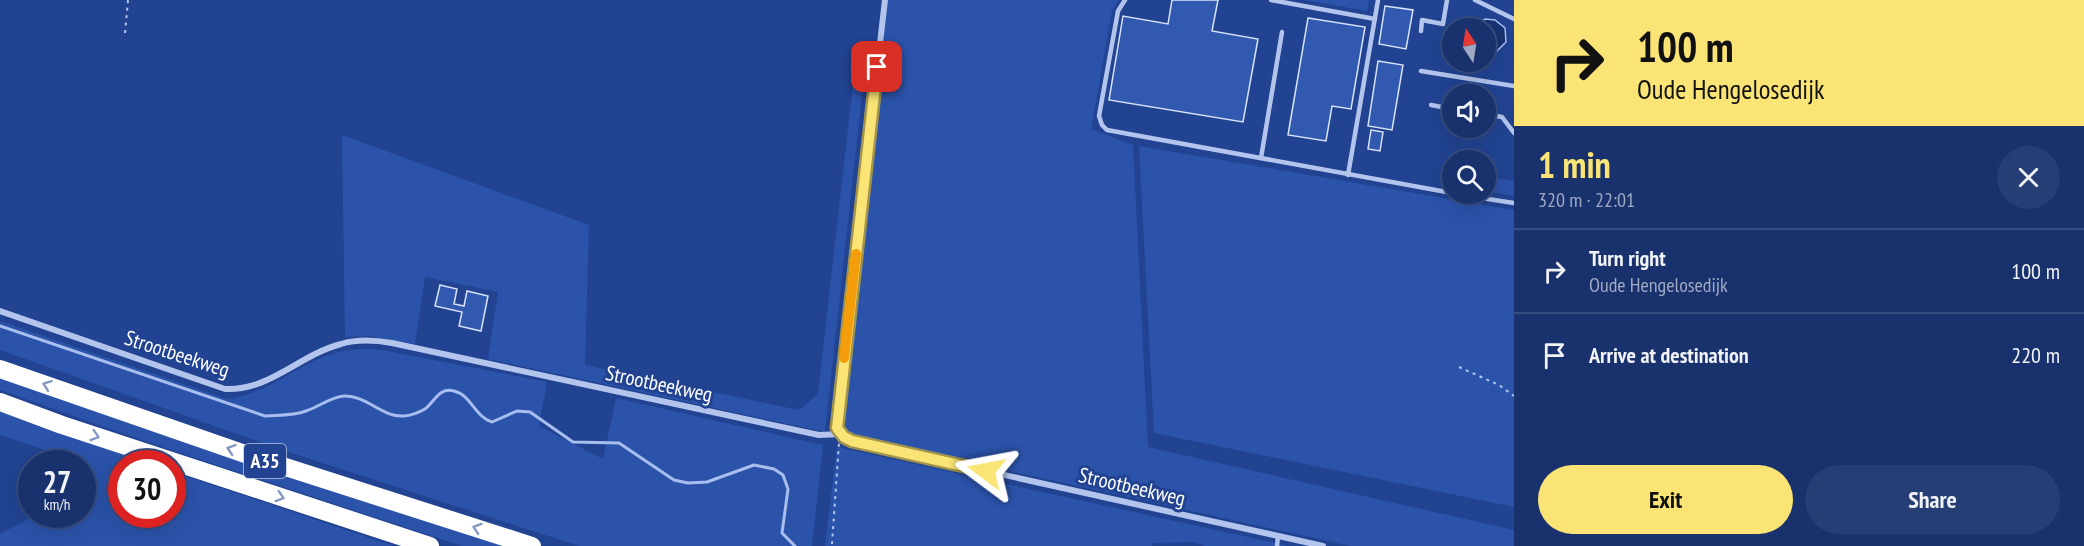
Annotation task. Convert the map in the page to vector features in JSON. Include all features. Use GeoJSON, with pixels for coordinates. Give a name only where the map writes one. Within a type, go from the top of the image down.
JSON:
{"type":"FeatureCollection","features":[{"type":"Feature","properties":{"kind":"highway","name":"A35"},"geometry":{"type":"LineString","coordinates":[[0,369],[248,455],[532,546]]}},
{"type":"Feature","properties":{"kind":"highway","name":"A35"},"geometry":{"type":"LineString","coordinates":[[0,402],[62,425],[430,546]]}},
{"type":"Feature","properties":{"kind":"street"},"geometry":{"type":"LineString","coordinates":[[841,434],[837,425],[838,413],[885,0]]}},
{"type":"Feature","properties":{"kind":"street","name":"Strootbeekweg"},"geometry":{"type":"LineString","coordinates":[[0,311],[225,389],[240,389],[268,381],[342,344],[376,341],[819,435],[841,434],[852,441],[1323,546]]}},
{"type":"Feature","properties":{"kind":"lane"},"geometry":{"type":"LineString","coordinates":[[1125,0],[1118,11],[1099,116],[1102,125],[1107,130],[1442,191]]}},
{"type":"Feature","properties":{"kind":"lane"},"geometry":{"type":"LineString","coordinates":[[1271,0],[1375,19]]}},
{"type":"Feature","properties":{"kind":"lane"},"geometry":{"type":"LineString","coordinates":[[1348,175],[1378,0]]}},
{"type":"Feature","properties":{"kind":"lane"},"geometry":{"type":"LineString","coordinates":[[1421,31],[1422,20],[1443,24],[1448,0]]}},
{"type":"Feature","properties":{"kind":"lane"},"geometry":{"type":"LineString","coordinates":[[1475,0],[1514,19]]}},
{"type":"Feature","properties":{"kind":"lane"},"geometry":{"type":"LineString","coordinates":[[1261,158],[1282,32]]}},
{"type":"Feature","properties":{"kind":"lane"},"geometry":{"type":"LineString","coordinates":[[1420,71],[1514,86]]}},
{"type":"Feature","properties":{"kind":"lane"},"geometry":{"type":"LineString","coordinates":[[1431,105],[1442,107]]}},
{"type":"Feature","properties":{"kind":"lane"},"geometry":{"type":"LineString","coordinates":[[1496,116],[1502,117],[1514,133]]}},
{"type":"Feature","properties":{"kind":"lane"},"geometry":{"type":"LineString","coordinates":[[1496,200],[1514,203]]}},
{"type":"Feature","properties":{"kind":"lane"},"geometry":{"type":"LineString","coordinates":[[1277,546],[1278,536]]}},
{"type":"Feature","properties":{"kind":"path"},"geometry":{"type":"LineString","coordinates":[[125,33],[128,0]]}},
{"type":"Feature","properties":{"kind":"path"},"geometry":{"type":"LineString","coordinates":[[1459,367],[1499,385],[1514,396]]}},
{"type":"Feature","properties":{"kind":"path"},"geometry":{"type":"LineString","coordinates":[[832,544],[841,434]]}},
{"type":"Feature","properties":{"kind":"shaded area"},"geometry":{"type":"Polygon","coordinates":[[[888,0],[1119,0],[1112,11],[1091,129],[1133,145],[1148,447],[1514,530],[1514,546],[1351,546],[855,437],[843,429],[839,417],[888,0]]]}},
{"type":"Feature","properties":{"kind":"shaded area"},"geometry":{"type":"Polygon","coordinates":[[[1304,0],[1369,0],[1367,11],[1304,0]]]}},
{"type":"Feature","properties":{"kind":"shaded area"},"geometry":{"type":"Polygon","coordinates":[[[1496,21],[1505,28],[1506,42],[1496,52],[1496,21]]]}},
{"type":"Feature","properties":{"kind":"shaded area"},"geometry":{"type":"Polygon","coordinates":[[[855,66],[865,68],[825,432],[488,359],[498,292],[425,277],[415,344],[369,336],[345,337],[342,135],[589,225],[585,365],[799,410],[818,394],[855,66]]]}},
{"type":"Feature","properties":{"kind":"shaded area"},"geometry":{"type":"Polygon","coordinates":[[[1139,146],[1442,198],[1442,204],[1479,204],[1514,210],[1514,507],[1154,433],[1139,146]]]}},
{"type":"Feature","properties":{"kind":"shaded area"},"geometry":{"type":"Polygon","coordinates":[[[1496,178],[1514,181],[1514,196],[1496,193],[1496,178]]]}},
{"type":"Feature","properties":{"kind":"shaded area"},"geometry":{"type":"Polygon","coordinates":[[[0,321],[227,399],[249,394],[318,359],[357,349],[382,350],[547,382],[539,426],[603,459],[616,398],[823,445],[812,546],[579,546],[279,449],[0,350],[0,321]]]}},
{"type":"Feature","properties":{"kind":"shaded area"},"geometry":{"type":"Polygon","coordinates":[[[0,373],[508,546],[462,546],[186,455],[186,450],[171,450],[0,390],[0,373]]]}},
{"type":"Feature","properties":{"kind":"shaded area"},"geometry":{"type":"Polygon","coordinates":[[[0,411],[111,450],[108,450],[108,528],[186,528],[186,476],[394,546],[0,546],[0,534],[18,524],[18,528],[96,528],[96,450],[44,450],[0,435],[0,411]]]}},
{"type":"Feature","properties":{"kind":"shaded area"},"geometry":{"type":"Polygon","coordinates":[[[837,447],[1289,546],[1204,546],[1195,542],[1152,543],[1152,546],[825,546],[837,447]]]}},
{"type":"Feature","properties":{"kind":"building"},"geometry":{"type":"Polygon","coordinates":[[[1172,0],[1218,0],[1212,31],[1258,39],[1243,122],[1109,100],[1123,16],[1168,24],[1172,0]]]}},
{"type":"Feature","properties":{"kind":"building"},"geometry":{"type":"Polygon","coordinates":[[[1385,6],[1413,10],[1406,49],[1379,44],[1385,6]]]}},
{"type":"Feature","properties":{"kind":"building"},"geometry":{"type":"Polygon","coordinates":[[[1308,18],[1365,27],[1351,109],[1332,106],[1326,141],[1288,135],[1308,18]]]}},
{"type":"Feature","properties":{"kind":"building"},"geometry":{"type":"Polygon","coordinates":[[[1378,61],[1403,65],[1392,130],[1368,126],[1378,61]]]}},
{"type":"Feature","properties":{"kind":"building"},"geometry":{"type":"Polygon","coordinates":[[[1371,130],[1383,132],[1380,151],[1368,149],[1371,130]]]}},
{"type":"Feature","properties":{"kind":"building"},"geometry":{"type":"Polygon","coordinates":[[[440,285],[457,289],[454,304],[464,306],[467,291],[488,296],[481,331],[459,326],[462,312],[435,306],[440,285]]]}},
{"type":"Feature","properties":{"kind":"waterway"},"geometry":{"type":"LineString","coordinates":[[0,326],[265,416],[301,413],[334,398],[344,396],[360,399],[389,414],[406,416],[425,409],[441,393],[449,390],[460,393],[481,416],[492,422],[517,411],[530,412],[573,442],[619,443],[674,480],[688,483],[707,482],[754,465],[774,469],[783,475],[788,489],[782,533],[795,546]]}},
{"type":"Feature","properties":{"kind":"slow traffic"},"geometry":{"type":"LineString","coordinates":[[844,358],[856,254]]}},
{"type":"Feature","properties":{"kind":"route"},"geometry":{"type":"LineString","coordinates":[[877,67],[837,428],[847,440],[986,471]]}}]}
